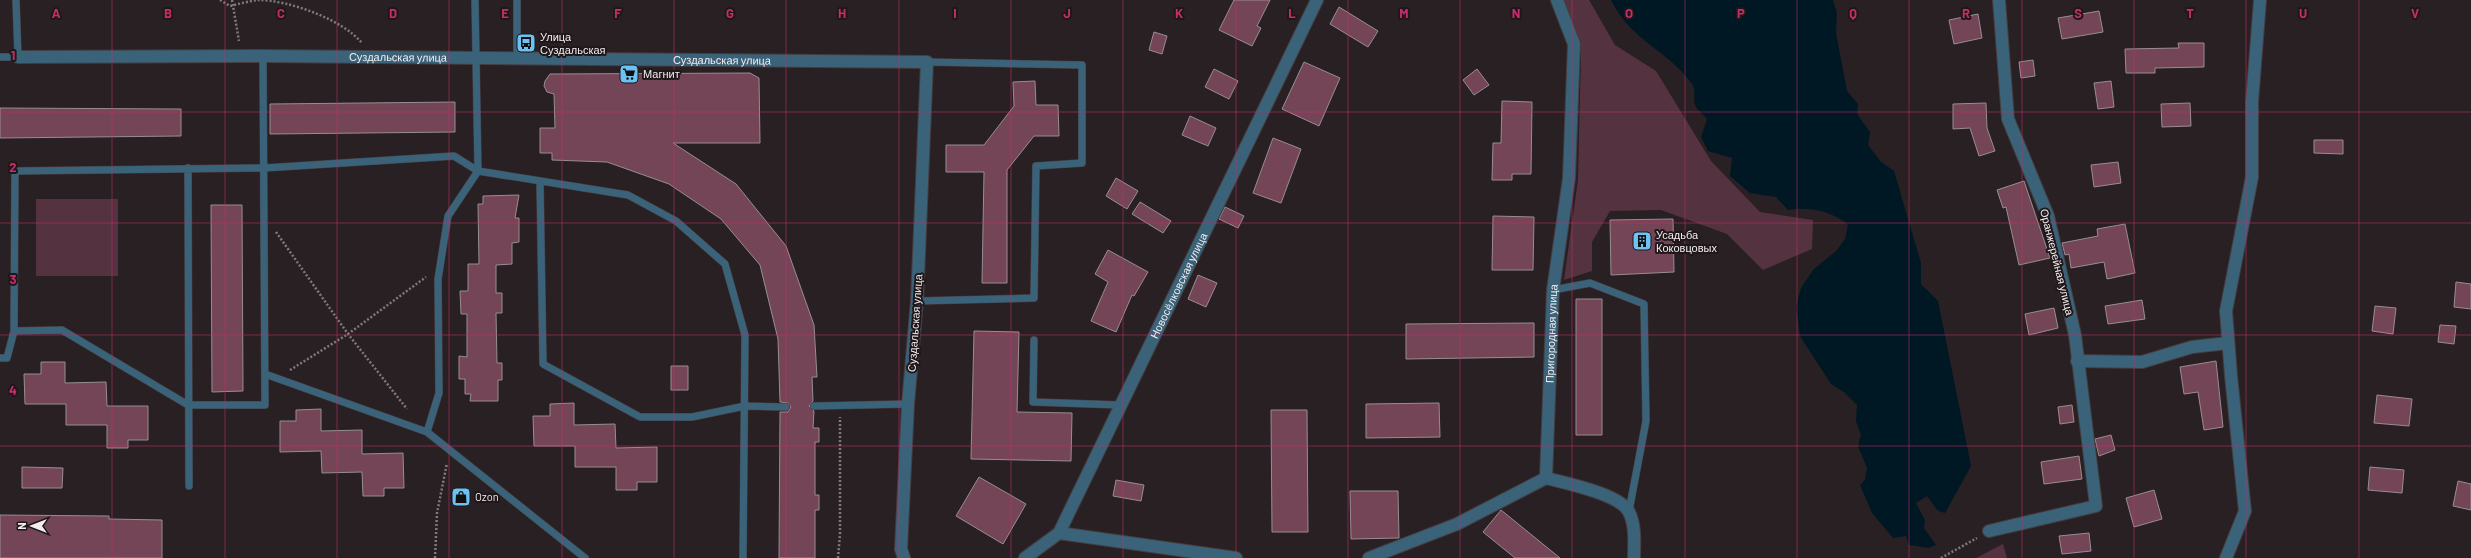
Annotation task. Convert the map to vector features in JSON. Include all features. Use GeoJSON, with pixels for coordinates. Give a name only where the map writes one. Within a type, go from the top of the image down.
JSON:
{"type":"FeatureCollection","features":[{"type":"Feature","properties":{"kind":"street","name":"Новосёлковская улица"},"geometry":{"type":"LineString","coordinates":[[1025,558],[1059,533],[1317,0]]}},
{"type":"Feature","properties":{"kind":"street","name":"Пригородная улица"},"geometry":{"type":"LineString","coordinates":[[1546,478],[1553,290],[1569,178],[1574,44],[1557,0]]}},
{"type":"Feature","properties":{"kind":"street","name":"Оранжерейная улица"},"geometry":{"type":"LineString","coordinates":[[1989,531],[2096,506],[2075,335],[2048,216],[2008,119],[1998,0]]}},
{"type":"Feature","properties":{"kind":"street"},"geometry":{"type":"LineString","coordinates":[[2226,558],[2245,511],[2226,311],[2252,177],[2252,102],[2260,0]]}},
{"type":"Feature","properties":{"kind":"street","name":"Суздальская улица"},"geometry":{"type":"LineString","coordinates":[[18,57],[373,56],[927,62],[917,301],[908,404],[902,550],[904,558]]}},
{"type":"Feature","properties":{"kind":"street"},"geometry":{"type":"LineString","coordinates":[[2078,361],[2142,362],[2192,347],[2228,344]]}},
{"type":"Feature","properties":{"kind":"street"},"geometry":{"type":"LineString","coordinates":[[1369,558],[1457,524],[1546,478],[1607,495],[1629,511],[1634,536],[1634,558]]}},
{"type":"Feature","properties":{"kind":"street"},"geometry":{"type":"LineString","coordinates":[[1059,533],[1236,558]]}},
{"type":"Feature","properties":{"kind":"lane"},"geometry":{"type":"LineString","coordinates":[[0,57],[18,57],[16,0]]}},
{"type":"Feature","properties":{"kind":"lane"},"geometry":{"type":"LineString","coordinates":[[427,432],[439,393],[438,268],[448,216],[478,171],[475,0]]}},
{"type":"Feature","properties":{"kind":"lane"},"geometry":{"type":"LineString","coordinates":[[517,0],[517,57]]}},
{"type":"Feature","properties":{"kind":"lane"},"geometry":{"type":"LineString","coordinates":[[14,331],[62,330],[188,405],[265,405],[263,56]]}},
{"type":"Feature","properties":{"kind":"lane"},"geometry":{"type":"LineString","coordinates":[[917,301],[1034,298],[1036,166],[1082,163],[1082,65],[927,62]]}},
{"type":"Feature","properties":{"kind":"lane"},"geometry":{"type":"LineString","coordinates":[[0,358],[7,358],[14,331],[15,170],[264,168],[454,156],[478,171],[628,195],[676,221],[725,264],[745,335],[743,558]]}},
{"type":"Feature","properties":{"kind":"lane"},"geometry":{"type":"LineString","coordinates":[[188,168],[189,486]]}},
{"type":"Feature","properties":{"kind":"lane"},"geometry":{"type":"LineString","coordinates":[[540,182],[543,364],[640,417],[692,417],[745,406],[786,407]]}},
{"type":"Feature","properties":{"kind":"lane"},"geometry":{"type":"LineString","coordinates":[[1553,290],[1590,283],[1644,304],[1646,421],[1629,511]]}},
{"type":"Feature","properties":{"kind":"lane"},"geometry":{"type":"LineString","coordinates":[[1034,340],[1033,402],[1120,405]]}},
{"type":"Feature","properties":{"kind":"lane"},"geometry":{"type":"LineString","coordinates":[[265,374],[427,432],[585,558]]}},
{"type":"Feature","properties":{"kind":"lane"},"geometry":{"type":"LineString","coordinates":[[814,406],[908,404]]}},
{"type":"Feature","properties":{"kind":"path"},"geometry":{"type":"LineString","coordinates":[[220,0],[230,6],[258,0],[289,4],[325,18],[358,38],[373,56]]}},
{"type":"Feature","properties":{"kind":"path"},"geometry":{"type":"LineString","coordinates":[[232,0],[242,56]]}},
{"type":"Feature","properties":{"kind":"path"},"geometry":{"type":"LineString","coordinates":[[265,215],[348,334],[407,409]]}},
{"type":"Feature","properties":{"kind":"path"},"geometry":{"type":"LineString","coordinates":[[276,378],[348,334],[438,268]]}},
{"type":"Feature","properties":{"kind":"path"},"geometry":{"type":"LineString","coordinates":[[838,558],[840,534],[840,406]]}},
{"type":"Feature","properties":{"kind":"path"},"geometry":{"type":"LineString","coordinates":[[434,558],[437,513],[450,450]]}},
{"type":"Feature","properties":{"kind":"path"},"geometry":{"type":"LineString","coordinates":[[1941,558],[1989,531]]}},
{"type":"Feature","properties":{"kind":"shaded area"},"geometry":{"type":"Polygon","coordinates":[[[1561,0],[1589,0],[1615,45],[1656,71],[1711,161],[1760,212],[1813,220],[1812,249],[1763,270],[1727,234],[1661,210],[1610,211],[1592,242],[1592,271],[1564,280],[1578,180],[1581,54],[1561,0]]]}},
{"type":"Feature","properties":{"kind":"shaded area"},"geometry":{"type":"Polygon","coordinates":[[[36,199],[118,199],[118,276],[36,276],[36,199]]]}},
{"type":"Feature","properties":{"kind":"shaded area"},"geometry":{"type":"Polygon","coordinates":[[[2003,544],[2007,558],[1976,558],[2003,544]]]}},
{"type":"Feature","properties":{"kind":"water"},"geometry":{"type":"Polygon","coordinates":[[[1611,0],[1833,0],[1837,13],[1836,33],[1847,91],[1858,104],[1857,114],[1870,132],[1868,145],[1881,162],[1894,171],[1921,263],[1921,284],[1938,301],[1971,466],[1945,513],[1938,511],[1927,496],[1916,503],[1925,520],[1924,528],[1936,545],[1929,548],[1909,545],[1906,536],[1893,538],[1872,513],[1860,485],[1865,480],[1867,468],[1858,446],[1861,435],[1856,421],[1857,405],[1844,392],[1831,384],[1800,336],[1796,306],[1801,288],[1813,270],[1837,250],[1845,239],[1848,225],[1835,216],[1820,211],[1811,209],[1788,210],[1776,197],[1750,193],[1730,176],[1732,158],[1708,151],[1701,137],[1707,119],[1695,105],[1694,88],[1692,84],[1672,62],[1639,36],[1629,26],[1619,14],[1611,0]]]}},
{"type":"Feature","properties":{"kind":"building"},"geometry":{"type":"Polygon","coordinates":[[[1234,0],[1270,0],[1257,26],[1261,28],[1252,46],[1219,30],[1234,0]]]}},
{"type":"Feature","properties":{"kind":"building"},"geometry":{"type":"Polygon","coordinates":[[[1339,7],[1378,31],[1368,47],[1330,24],[1339,7]]]}},
{"type":"Feature","properties":{"kind":"building"},"geometry":{"type":"Polygon","coordinates":[[[2099,11],[2103,32],[2062,39],[2058,18],[2099,11]]]}},
{"type":"Feature","properties":{"kind":"building"},"geometry":{"type":"Polygon","coordinates":[[[1978,14],[1982,38],[1954,44],[1949,20],[1978,14]]]}},
{"type":"Feature","properties":{"kind":"building"},"geometry":{"type":"Polygon","coordinates":[[[1154,32],[1167,36],[1162,54],[1149,50],[1154,32]]]}},
{"type":"Feature","properties":{"kind":"building"},"geometry":{"type":"Polygon","coordinates":[[[2178,43],[2204,43],[2204,67],[2155,68],[2155,73],[2126,73],[2125,49],[2179,48],[2178,43]]]}},
{"type":"Feature","properties":{"kind":"building"},"geometry":{"type":"Polygon","coordinates":[[[2033,60],[2035,76],[2021,78],[2019,62],[2033,60]]]}},
{"type":"Feature","properties":{"kind":"building"},"geometry":{"type":"Polygon","coordinates":[[[1304,62],[1340,78],[1319,126],[1282,109],[1304,62]]]}},
{"type":"Feature","properties":{"kind":"building"},"geometry":{"type":"Polygon","coordinates":[[[1214,69],[1238,81],[1229,99],[1205,87],[1214,69]]]}},
{"type":"Feature","properties":{"kind":"building"},"geometry":{"type":"Polygon","coordinates":[[[1477,69],[1489,85],[1474,95],[1463,80],[1477,69]]]}},
{"type":"Feature","properties":{"kind":"building"},"geometry":{"type":"Polygon","coordinates":[[[750,73],[759,78],[760,143],[673,143],[736,184],[786,246],[814,325],[817,377],[812,377],[813,401],[809,406],[814,411],[813,428],[819,428],[819,442],[815,442],[815,495],[819,495],[819,510],[815,510],[815,558],[779,558],[780,412],[788,412],[791,407],[788,403],[780,402],[778,339],[760,265],[721,219],[669,184],[607,162],[552,160],[552,153],[540,153],[540,128],[555,128],[554,94],[547,92],[544,86],[545,81],[550,74],[750,73]]]}},
{"type":"Feature","properties":{"kind":"building"},"geometry":{"type":"Polygon","coordinates":[[[1035,81],[1036,105],[1058,105],[1059,136],[1034,136],[1007,170],[1007,283],[982,283],[984,172],[946,172],[946,145],[984,145],[1014,106],[1013,82],[1035,81]]]}},
{"type":"Feature","properties":{"kind":"building"},"geometry":{"type":"Polygon","coordinates":[[[2111,81],[2114,107],[2098,109],[2094,83],[2111,81]]]}},
{"type":"Feature","properties":{"kind":"building"},"geometry":{"type":"Polygon","coordinates":[[[1502,101],[1532,102],[1531,174],[1512,174],[1512,180],[1492,180],[1493,143],[1501,143],[1502,101]]]}},
{"type":"Feature","properties":{"kind":"building"},"geometry":{"type":"Polygon","coordinates":[[[455,102],[455,132],[270,134],[270,104],[455,102]]]}},
{"type":"Feature","properties":{"kind":"building"},"geometry":{"type":"Polygon","coordinates":[[[1986,103],[1987,128],[1995,151],[1979,156],[1970,128],[1953,129],[1953,104],[1986,103]]]}},
{"type":"Feature","properties":{"kind":"building"},"geometry":{"type":"Polygon","coordinates":[[[2190,103],[2191,126],[2162,127],[2161,104],[2190,103]]]}},
{"type":"Feature","properties":{"kind":"building"},"geometry":{"type":"Polygon","coordinates":[[[0,108],[181,109],[181,136],[0,138],[0,108]]]}},
{"type":"Feature","properties":{"kind":"building"},"geometry":{"type":"Polygon","coordinates":[[[1190,116],[1216,128],[1208,146],[1182,135],[1190,116]]]}},
{"type":"Feature","properties":{"kind":"building"},"geometry":{"type":"Polygon","coordinates":[[[1273,138],[1301,149],[1281,203],[1253,193],[1273,138]]]}},
{"type":"Feature","properties":{"kind":"building"},"geometry":{"type":"Polygon","coordinates":[[[2314,140],[2343,140],[2343,154],[2314,153],[2314,140]]]}},
{"type":"Feature","properties":{"kind":"building"},"geometry":{"type":"Polygon","coordinates":[[[2118,162],[2121,183],[2094,187],[2091,165],[2118,162]]]}},
{"type":"Feature","properties":{"kind":"building"},"geometry":{"type":"Polygon","coordinates":[[[1116,178],[1138,191],[1127,209],[1106,196],[1116,178]]]}},
{"type":"Feature","properties":{"kind":"building"},"geometry":{"type":"Polygon","coordinates":[[[2024,181],[2050,258],[2019,265],[2006,207],[2003,208],[1997,190],[2024,181]]]}},
{"type":"Feature","properties":{"kind":"building"},"geometry":{"type":"Polygon","coordinates":[[[519,195],[515,218],[519,218],[519,242],[512,243],[512,264],[496,265],[496,293],[502,293],[502,313],[496,313],[497,363],[502,363],[502,380],[498,380],[498,401],[470,401],[471,394],[465,394],[465,379],[459,379],[459,356],[467,357],[467,314],[461,314],[460,291],[468,291],[468,264],[479,264],[478,204],[483,204],[483,196],[519,195]]]}},
{"type":"Feature","properties":{"kind":"building"},"geometry":{"type":"Polygon","coordinates":[[[1140,202],[1171,221],[1163,233],[1132,214],[1140,202]]]}},
{"type":"Feature","properties":{"kind":"building"},"geometry":{"type":"Polygon","coordinates":[[[211,205],[242,205],[243,391],[212,392],[211,205]]]}},
{"type":"Feature","properties":{"kind":"building"},"geometry":{"type":"Polygon","coordinates":[[[1225,207],[1244,216],[1238,228],[1219,219],[1225,207]]]}},
{"type":"Feature","properties":{"kind":"building"},"geometry":{"type":"Polygon","coordinates":[[[1493,216],[1534,217],[1533,270],[1492,270],[1493,216]]]}},
{"type":"Feature","properties":{"kind":"building","name":"Усадьба Коковцовых"},"geometry":{"type":"Polygon","coordinates":[[[1673,219],[1674,272],[1611,275],[1610,220],[1673,219]]]}},
{"type":"Feature","properties":{"kind":"building"},"geometry":{"type":"Polygon","coordinates":[[[2125,224],[2135,273],[2107,279],[2104,262],[2071,268],[2069,254],[2065,255],[2062,243],[2098,236],[2097,229],[2125,224]]]}},
{"type":"Feature","properties":{"kind":"building"},"geometry":{"type":"Polygon","coordinates":[[[1108,250],[1148,272],[1134,296],[1132,295],[1116,332],[1091,321],[1108,282],[1095,274],[1108,250]]]}},
{"type":"Feature","properties":{"kind":"building"},"geometry":{"type":"Polygon","coordinates":[[[1198,275],[1217,283],[1206,307],[1188,299],[1198,275]]]}},
{"type":"Feature","properties":{"kind":"building"},"geometry":{"type":"Polygon","coordinates":[[[2456,282],[2471,284],[2471,309],[2454,307],[2456,282]]]}},
{"type":"Feature","properties":{"kind":"building"},"geometry":{"type":"Polygon","coordinates":[[[1576,299],[1602,299],[1602,435],[1576,435],[1576,299]]]}},
{"type":"Feature","properties":{"kind":"building"},"geometry":{"type":"Polygon","coordinates":[[[2142,300],[2145,319],[2108,324],[2105,306],[2142,300]]]}},
{"type":"Feature","properties":{"kind":"building"},"geometry":{"type":"Polygon","coordinates":[[[2375,306],[2396,308],[2393,334],[2372,331],[2375,306]]]}},
{"type":"Feature","properties":{"kind":"building"},"geometry":{"type":"Polygon","coordinates":[[[2054,308],[2058,328],[2029,335],[2025,314],[2054,308]]]}},
{"type":"Feature","properties":{"kind":"building"},"geometry":{"type":"Polygon","coordinates":[[[1534,323],[1534,357],[1406,359],[1406,324],[1534,323]]]}},
{"type":"Feature","properties":{"kind":"building"},"geometry":{"type":"Polygon","coordinates":[[[2440,325],[2456,326],[2454,344],[2438,342],[2440,325]]]}},
{"type":"Feature","properties":{"kind":"building"},"geometry":{"type":"Polygon","coordinates":[[[974,331],[1019,332],[1017,412],[1072,413],[1071,461],[971,459],[974,331]]]}},
{"type":"Feature","properties":{"kind":"building"},"geometry":{"type":"Polygon","coordinates":[[[2216,361],[2223,427],[2204,430],[2198,392],[2184,394],[2180,367],[2216,361]]]}},
{"type":"Feature","properties":{"kind":"building"},"geometry":{"type":"Polygon","coordinates":[[[41,362],[65,362],[65,383],[106,382],[107,406],[148,406],[148,440],[128,440],[128,448],[107,448],[107,425],[66,425],[66,404],[25,404],[24,374],[41,374],[41,362]]]}},
{"type":"Feature","properties":{"kind":"building"},"geometry":{"type":"Polygon","coordinates":[[[671,366],[688,366],[688,390],[671,390],[671,366]]]}},
{"type":"Feature","properties":{"kind":"building"},"geometry":{"type":"Polygon","coordinates":[[[2377,395],[2412,399],[2409,426],[2374,423],[2377,395]]]}},
{"type":"Feature","properties":{"kind":"building"},"geometry":{"type":"Polygon","coordinates":[[[574,403],[574,425],[615,424],[616,448],[657,447],[657,482],[637,482],[637,490],[616,490],[616,467],[575,467],[575,446],[534,446],[533,416],[550,416],[550,404],[574,403]]]}},
{"type":"Feature","properties":{"kind":"building"},"geometry":{"type":"Polygon","coordinates":[[[1439,403],[1440,437],[1366,438],[1366,404],[1439,403]]]}},
{"type":"Feature","properties":{"kind":"building"},"geometry":{"type":"Polygon","coordinates":[[[2072,405],[2074,422],[2060,424],[2058,407],[2072,405]]]}},
{"type":"Feature","properties":{"kind":"building"},"geometry":{"type":"Polygon","coordinates":[[[321,409],[321,431],[362,430],[362,454],[403,453],[404,488],[384,488],[384,496],[363,496],[362,472],[322,473],[321,451],[280,452],[280,421],[296,421],[296,410],[321,409]]]}},
{"type":"Feature","properties":{"kind":"building"},"geometry":{"type":"Polygon","coordinates":[[[1271,410],[1307,410],[1308,532],[1272,532],[1271,410]]]}},
{"type":"Feature","properties":{"kind":"building"},"geometry":{"type":"Polygon","coordinates":[[[2111,435],[2115,450],[2099,456],[2095,439],[2111,435]]]}},
{"type":"Feature","properties":{"kind":"building"},"geometry":{"type":"Polygon","coordinates":[[[2079,456],[2082,479],[2044,484],[2041,462],[2079,456]]]}},
{"type":"Feature","properties":{"kind":"building"},"geometry":{"type":"Polygon","coordinates":[[[22,467],[63,468],[62,488],[22,488],[22,467]]]}},
{"type":"Feature","properties":{"kind":"building"},"geometry":{"type":"Polygon","coordinates":[[[2370,467],[2404,470],[2402,493],[2368,490],[2370,467]]]}},
{"type":"Feature","properties":{"kind":"building"},"geometry":{"type":"Polygon","coordinates":[[[979,477],[1026,504],[1003,544],[956,516],[979,477]]]}},
{"type":"Feature","properties":{"kind":"building"},"geometry":{"type":"Polygon","coordinates":[[[1116,480],[1144,485],[1141,501],[1113,496],[1116,480]]]}},
{"type":"Feature","properties":{"kind":"building"},"geometry":{"type":"Polygon","coordinates":[[[2458,481],[2471,484],[2471,510],[2453,506],[2458,481]]]}},
{"type":"Feature","properties":{"kind":"building"},"geometry":{"type":"Polygon","coordinates":[[[2154,490],[2162,519],[2134,527],[2126,498],[2154,490]]]}},
{"type":"Feature","properties":{"kind":"building"},"geometry":{"type":"Polygon","coordinates":[[[1350,491],[1398,491],[1399,538],[1351,539],[1350,491]]]}},
{"type":"Feature","properties":{"kind":"building"},"geometry":{"type":"Polygon","coordinates":[[[1501,510],[1560,558],[1515,558],[1483,532],[1501,510]]]}},
{"type":"Feature","properties":{"kind":"building"},"geometry":{"type":"Polygon","coordinates":[[[0,515],[109,516],[109,519],[162,520],[162,558],[0,558],[0,515]]]}},
{"type":"Feature","properties":{"kind":"building"},"geometry":{"type":"Polygon","coordinates":[[[2089,533],[2091,551],[2062,554],[2059,536],[2089,533]]]}},
{"type":"Feature","properties":{"kind":"place","name":"Улица Суздальская"},"geometry":{"type":"Point","coordinates":[526,43]}},
{"type":"Feature","properties":{"kind":"place","name":"Магнит"},"geometry":{"type":"Point","coordinates":[629,74]}},
{"type":"Feature","properties":{"kind":"place","name":"Усадьба Коковцовых"},"geometry":{"type":"Point","coordinates":[1642,241]}},
{"type":"Feature","properties":{"kind":"place","name":"Ozon"},"geometry":{"type":"Point","coordinates":[461,497]}}]}
